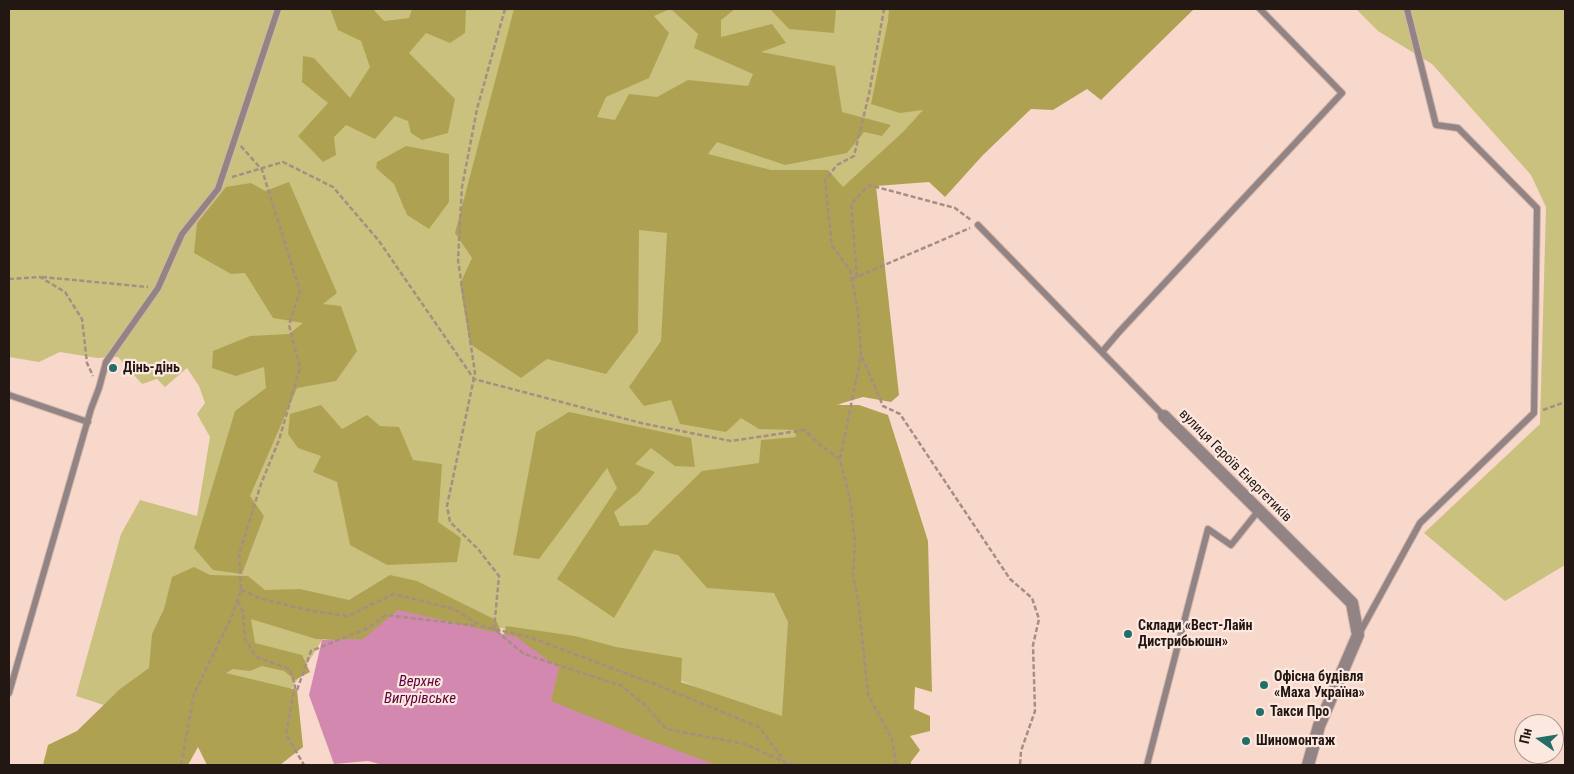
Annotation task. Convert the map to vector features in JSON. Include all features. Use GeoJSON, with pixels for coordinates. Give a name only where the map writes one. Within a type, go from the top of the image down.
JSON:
{"type":"FeatureCollection","features":[{"type":"Feature","properties":{"kind":"street","name":"вулиця Героїв Енергетиків"},"geometry":{"type":"LineString","coordinates":[[1164,416],[1352,603],[1358,635]]}},
{"type":"Feature","properties":{"kind":"street"},"geometry":{"type":"LineString","coordinates":[[1308,765],[1319,726],[1358,635]]}},
{"type":"Feature","properties":{"kind":"lane"},"geometry":{"type":"LineString","coordinates":[[9,693],[106,362],[158,288],[182,234],[218,189],[278,9]]}},
{"type":"Feature","properties":{"kind":"lane"},"geometry":{"type":"LineString","coordinates":[[1102,352],[1342,93],[1260,9]]}},
{"type":"Feature","properties":{"kind":"lane"},"geometry":{"type":"LineString","coordinates":[[1358,635],[1420,523],[1534,413],[1537,208],[1458,128],[1436,125],[1406,9]]}},
{"type":"Feature","properties":{"kind":"lane","name":"вулиця Героїв Енергетиків"},"geometry":{"type":"LineString","coordinates":[[978,225],[1164,416]]}},
{"type":"Feature","properties":{"kind":"lane"},"geometry":{"type":"LineString","coordinates":[[9,395],[88,422]]}},
{"type":"Feature","properties":{"kind":"lane"},"geometry":{"type":"LineString","coordinates":[[91,409],[98,412]]}},
{"type":"Feature","properties":{"kind":"lane"},"geometry":{"type":"LineString","coordinates":[[1147,765],[1208,529],[1231,545],[1259,510]]}},
{"type":"Feature","properties":{"kind":"path"},"geometry":{"type":"LineString","coordinates":[[494,629],[500,576],[478,549],[450,522],[447,506],[475,373],[458,260],[462,187],[477,109],[505,9]]}},
{"type":"Feature","properties":{"kind":"path"},"geometry":{"type":"LineString","coordinates":[[884,9],[869,94],[854,156],[838,165],[825,180],[832,246],[850,270],[858,312],[861,356],[840,459],[851,504],[855,544],[853,575],[859,606],[868,695],[892,739],[896,765]]}},
{"type":"Feature","properties":{"kind":"path"},"geometry":{"type":"LineString","coordinates":[[181,765],[194,694],[232,616],[241,590],[240,554],[261,484],[279,440],[300,368],[288,325],[300,291],[262,170],[235,139]]}},
{"type":"Feature","properties":{"kind":"path"},"geometry":{"type":"LineString","coordinates":[[221,180],[262,170],[283,162],[333,187],[379,241],[474,379],[632,420],[730,441],[805,430],[818,444],[840,459]]}},
{"type":"Feature","properties":{"kind":"path"},"geometry":{"type":"LineString","coordinates":[[857,277],[851,204],[869,185],[955,208],[978,225]]}},
{"type":"Feature","properties":{"kind":"path"},"geometry":{"type":"LineString","coordinates":[[852,279],[978,225]]}},
{"type":"Feature","properties":{"kind":"path"},"geometry":{"type":"LineString","coordinates":[[40,277],[65,292],[82,318],[87,363],[99,388]]}},
{"type":"Feature","properties":{"kind":"path"},"geometry":{"type":"LineString","coordinates":[[9,279],[40,277],[158,288]]}},
{"type":"Feature","properties":{"kind":"path"},"geometry":{"type":"LineString","coordinates":[[861,356],[883,406],[900,414],[1010,579],[1032,598],[1039,619],[1033,645],[1035,712],[1021,751],[1020,765]]}},
{"type":"Feature","properties":{"kind":"path"},"geometry":{"type":"LineString","coordinates":[[1534,413],[1565,402]]}},
{"type":"Feature","properties":{"kind":"path"},"geometry":{"type":"LineString","coordinates":[[241,590],[262,598],[312,610],[348,616],[394,594],[454,609],[481,626]]}},
{"type":"Feature","properties":{"kind":"path"},"geometry":{"type":"LineString","coordinates":[[237,600],[243,612],[245,638],[256,656],[290,669],[295,686],[286,734],[304,765]]}},
{"type":"Feature","properties":{"kind":"path"},"geometry":{"type":"LineString","coordinates":[[297,690],[311,651],[366,629],[386,615],[481,626],[529,636],[657,685],[759,727],[786,763]]}},
{"type":"Feature","properties":{"kind":"path"},"geometry":{"type":"LineString","coordinates":[[494,629],[524,654],[622,686],[647,707],[666,729],[745,744],[786,763],[796,765]]}},
{"type":"Feature","properties":{"kind":"shaded area"},"geometry":{"type":"Polygon","coordinates":[[[9,9],[970,9],[998,91],[843,205],[836,747],[637,662],[393,601],[329,629],[262,736],[113,708],[76,696],[121,534],[140,500],[197,516],[210,437],[197,414],[205,403],[199,386],[187,368],[165,387],[157,379],[142,384],[118,357],[97,358],[60,352],[39,362],[9,357],[9,9]]]}},
{"type":"Feature","properties":{"kind":"shaded area"},"geometry":{"type":"Polygon","coordinates":[[[332,9],[373,9],[384,21],[409,18],[412,9],[466,9],[465,33],[450,43],[426,33],[409,53],[455,99],[448,133],[422,140],[411,133],[408,121],[395,116],[375,139],[346,125],[334,137],[336,155],[323,162],[298,136],[328,103],[302,82],[303,56],[314,58],[350,98],[370,67],[361,41],[338,30],[331,11],[332,9]]]}},
{"type":"Feature","properties":{"kind":"shaded area"},"geometry":{"type":"Polygon","coordinates":[[[514,9],[670,9],[654,16],[669,33],[649,78],[606,97],[597,117],[615,120],[629,94],[657,97],[688,80],[748,86],[753,74],[694,48],[698,34],[671,9],[735,9],[721,20],[721,37],[772,24],[786,43],[761,52],[835,66],[842,112],[891,125],[882,136],[864,132],[847,153],[785,165],[717,142],[708,154],[771,170],[828,170],[843,187],[903,132],[923,110],[900,113],[871,104],[889,9],[1194,9],[1101,100],[1087,89],[1053,110],[1031,109],[983,155],[945,197],[929,182],[876,186],[899,395],[891,402],[863,397],[836,405],[859,405],[888,415],[928,541],[932,692],[915,687],[914,709],[930,716],[930,731],[910,736],[920,750],[911,762],[911,765],[658,765],[570,734],[500,653],[506,626],[575,636],[616,647],[682,658],[681,682],[782,716],[788,622],[774,593],[707,588],[678,555],[654,550],[614,618],[557,579],[617,488],[607,468],[539,559],[513,555],[536,432],[569,412],[691,438],[695,467],[675,466],[651,448],[635,464],[655,472],[639,492],[614,512],[620,526],[647,525],[702,471],[759,463],[761,440],[796,437],[795,430],[759,429],[741,418],[726,432],[680,424],[671,400],[644,406],[629,387],[661,341],[667,233],[639,230],[638,332],[606,374],[547,359],[521,378],[470,344],[460,284],[472,258],[455,233],[514,9]]]}},
{"type":"Feature","properties":{"kind":"shaded area"},"geometry":{"type":"Polygon","coordinates":[[[770,9],[836,9],[834,33],[789,29],[770,9]]]}},
{"type":"Feature","properties":{"kind":"shaded area"},"geometry":{"type":"Polygon","coordinates":[[[1356,9],[1565,9],[1565,565],[1505,601],[1424,533],[1540,424],[1546,207],[1531,175],[1432,64],[1378,31],[1356,9]]]}},
{"type":"Feature","properties":{"kind":"shaded area"},"geometry":{"type":"Polygon","coordinates":[[[406,146],[449,154],[449,202],[429,229],[407,215],[394,184],[376,168],[377,162],[406,146]]]}},
{"type":"Feature","properties":{"kind":"shaded area"},"geometry":{"type":"Polygon","coordinates":[[[289,182],[337,293],[323,304],[341,306],[357,351],[336,381],[297,388],[250,496],[264,516],[242,574],[213,570],[194,548],[235,411],[266,388],[264,367],[236,376],[212,368],[213,351],[250,336],[289,334],[303,323],[273,318],[245,273],[231,274],[194,253],[197,223],[226,187],[251,183],[265,191],[289,182]]]}},
{"type":"Feature","properties":{"kind":"shaded area"},"geometry":{"type":"Polygon","coordinates":[[[321,405],[342,429],[367,415],[380,426],[399,427],[413,460],[442,464],[438,522],[461,538],[457,562],[387,565],[350,545],[337,482],[313,472],[321,456],[298,448],[288,434],[290,414],[321,405]]]}},
{"type":"Feature","properties":{"kind":"shaded area"},"geometry":{"type":"Polygon","coordinates":[[[194,567],[210,575],[248,576],[265,590],[300,589],[349,600],[390,575],[417,581],[496,620],[501,631],[486,641],[367,642],[316,639],[251,619],[255,643],[302,655],[310,672],[295,680],[284,671],[262,666],[250,671],[233,669],[226,673],[297,690],[303,747],[280,765],[207,765],[198,747],[188,765],[43,765],[48,745],[77,731],[120,689],[149,668],[152,634],[164,609],[172,577],[194,567]]]}},
{"type":"Feature","properties":{"kind":"water","name":"Верхнє Вигурівське"},"geometry":{"type":"Polygon","coordinates":[[[398,610],[516,637],[559,668],[551,701],[716,765],[383,765],[368,761],[334,764],[309,695],[322,640],[363,639],[398,610]]]}},
{"type":"Feature","properties":{"kind":"place","name":"Дінь-дінь"},"geometry":{"type":"Point","coordinates":[113,368]}},
{"type":"Feature","properties":{"kind":"place","name":"Склади «Вест-Лайн Дистрибьюшн»"},"geometry":{"type":"Point","coordinates":[1128,634]}},
{"type":"Feature","properties":{"kind":"place","name":"Офісна будівля «Маха Україна»"},"geometry":{"type":"Point","coordinates":[1264,685]}},
{"type":"Feature","properties":{"kind":"place","name":"Такси Про"},"geometry":{"type":"Point","coordinates":[1260,712]}},
{"type":"Feature","properties":{"kind":"place","name":"Шиномонтаж"},"geometry":{"type":"Point","coordinates":[1246,741]}}]}
